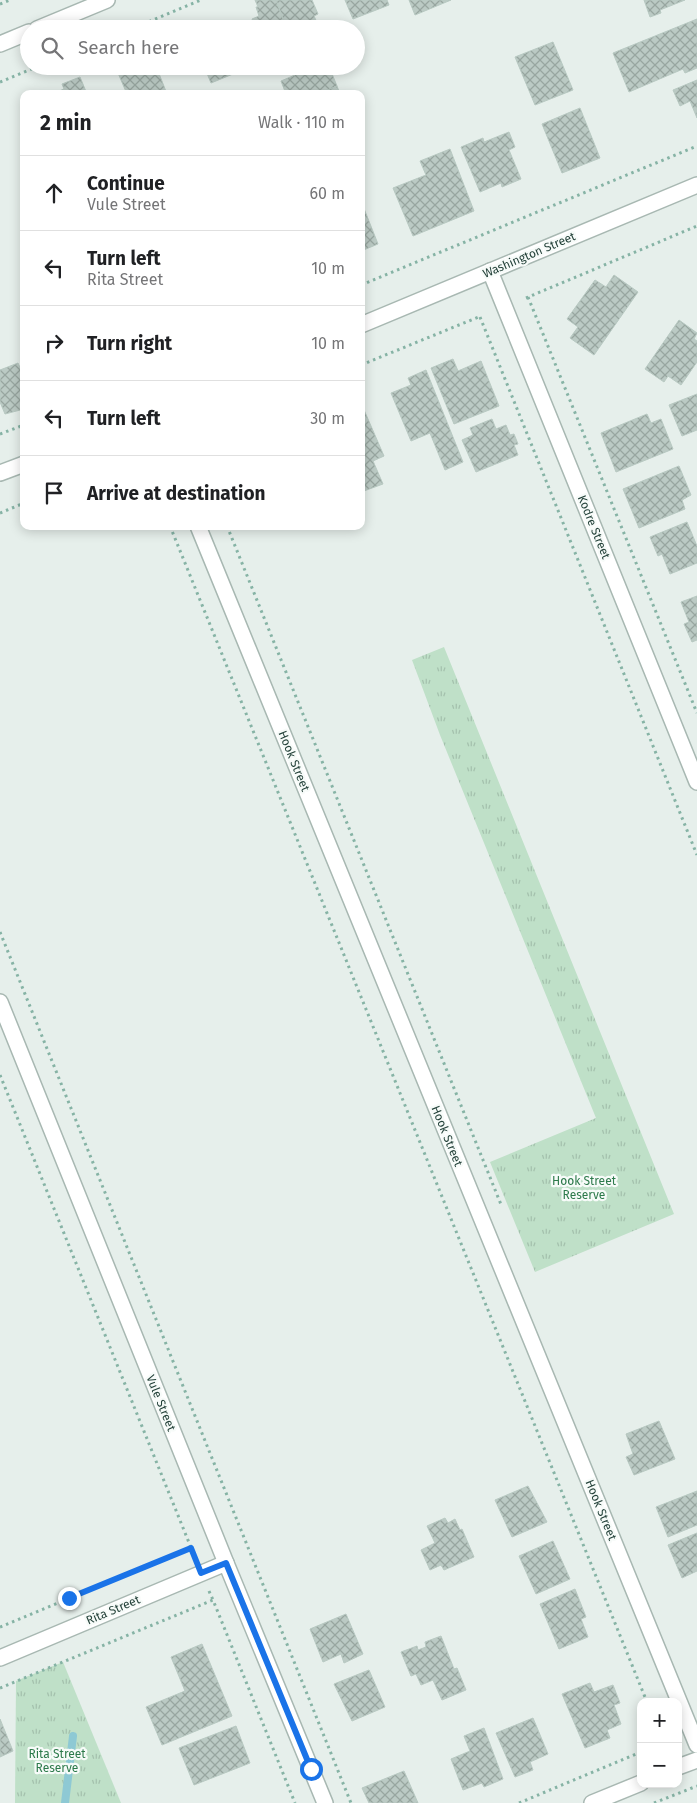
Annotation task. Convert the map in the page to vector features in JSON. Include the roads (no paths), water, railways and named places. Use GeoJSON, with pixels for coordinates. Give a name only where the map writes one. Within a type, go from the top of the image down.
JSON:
{"type":"FeatureCollection","features":[{"type":"Feature","properties":{"kind":"street"},"geometry":{"type":"LineString","coordinates":[[59,20],[107,0]]}},
{"type":"Feature","properties":{"kind":"street"},"geometry":{"type":"LineString","coordinates":[[0,44],[20,36]]}},
{"type":"Feature","properties":{"kind":"street","name":"Washington Street"},"geometry":{"type":"LineString","coordinates":[[365,323],[697,184]]}},
{"type":"Feature","properties":{"kind":"street","name":"Kodre Street"},"geometry":{"type":"LineString","coordinates":[[490,271],[697,782]]}},
{"type":"Feature","properties":{"kind":"street"},"geometry":{"type":"LineString","coordinates":[[0,473],[20,466]]}},
{"type":"Feature","properties":{"kind":"street","name":"Hook Street"},"geometry":{"type":"LineString","coordinates":[[200,530],[697,1745]]}},
{"type":"Feature","properties":{"kind":"street","name":"Vule Street"},"geometry":{"type":"LineString","coordinates":[[0,1002],[226,1563],[325,1803]]}},
{"type":"Feature","properties":{"kind":"street","name":"Rita Street"},"geometry":{"type":"LineString","coordinates":[[0,1658],[226,1563]]}},
{"type":"Feature","properties":{"kind":"street"},"geometry":{"type":"LineString","coordinates":[[682,1766],[697,1760]]}},
{"type":"Feature","properties":{"kind":"street"},"geometry":{"type":"LineString","coordinates":[[592,1803],[637,1785]]}},
{"type":"Feature","properties":{"kind":"waterway"},"geometry":{"type":"LineString","coordinates":[[65,1803],[73,1736]]}},
{"type":"Feature","properties":{"kind":"park label","name":"Hook Street Reserve"},"geometry":{"type":"Point","coordinates":[584,1188]}},
{"type":"Feature","properties":{"kind":"park label","name":"Rita Street Reserve"},"geometry":{"type":"Point","coordinates":[57,1761]}}]}
